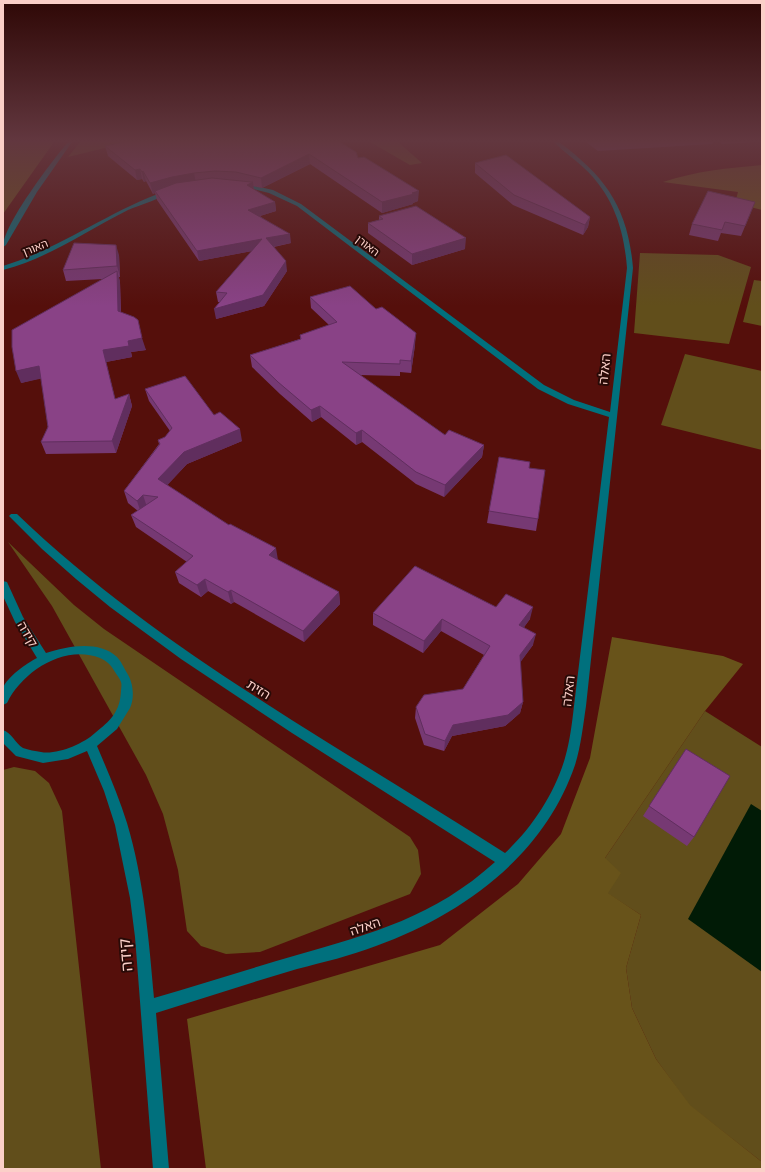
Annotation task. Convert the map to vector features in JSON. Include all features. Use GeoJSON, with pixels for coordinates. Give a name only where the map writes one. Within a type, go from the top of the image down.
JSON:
{"type":"FeatureCollection","features":[{"type":"Feature","properties":{"kind":"street"},"geometry":{"type":"LineString","coordinates":[[3,245],[29,197]]}},
{"type":"Feature","properties":{"kind":"street","name":"האורן"},"geometry":{"type":"LineString","coordinates":[[3,268],[46,254],[133,206],[153,197]]}},
{"type":"Feature","properties":{"kind":"street","name":"האורן"},"geometry":{"type":"LineString","coordinates":[[285,197],[299,205],[531,380],[561,398],[613,416]]}},
{"type":"Feature","properties":{"kind":"street","name":"האלה"},"geometry":{"type":"LineString","coordinates":[[148,1008],[377,939],[425,918],[466,893],[506,861],[529,837],[550,806],[566,773],[576,740],[630,268],[630,250],[626,232],[618,210],[610,197]]}},
{"type":"Feature","properties":{"kind":"street","name":"הזית"},"geometry":{"type":"LineString","coordinates":[[14,516],[74,573],[159,639],[240,694],[506,861]]}},
{"type":"Feature","properties":{"kind":"street","name":"קידה"},"geometry":{"type":"LineString","coordinates":[[3,585],[19,620],[44,660]]}},
{"type":"Feature","properties":{"kind":"street"},"geometry":{"type":"LineString","coordinates":[[3,700],[6,693],[18,677],[36,664],[55,655],[75,651],[95,652],[111,658],[122,669],[128,683],[127,701],[119,718],[105,735],[90,744],[63,756],[41,758],[22,753],[7,743],[3,735]]}},
{"type":"Feature","properties":{"kind":"street","name":"קידה"},"geometry":{"type":"LineString","coordinates":[[90,744],[110,791],[121,825],[130,862],[142,937],[161,1169]]}},
{"type":"Feature","properties":{"kind":"shaded area"},"geometry":{"type":"Polygon","coordinates":[[[3,197],[15,197],[3,214],[3,197]]]}},
{"type":"Feature","properties":{"kind":"shaded area"},"geometry":{"type":"Polygon","coordinates":[[[737,197],[762,197],[762,210],[735,203],[737,197]]]}},
{"type":"Feature","properties":{"kind":"shaded area"},"geometry":{"type":"Polygon","coordinates":[[[640,253],[718,255],[751,267],[729,344],[634,333],[640,253]]]}},
{"type":"Feature","properties":{"kind":"shaded area"},"geometry":{"type":"Polygon","coordinates":[[[754,280],[762,281],[762,326],[743,322],[754,280]]]}},
{"type":"Feature","properties":{"kind":"shaded area"},"geometry":{"type":"Polygon","coordinates":[[[685,354],[762,371],[762,450],[661,425],[685,354]]]}},
{"type":"Feature","properties":{"kind":"shaded area"},"geometry":{"type":"Polygon","coordinates":[[[8,542],[74,605],[104,629],[410,837],[418,850],[421,874],[410,894],[260,952],[226,954],[201,946],[187,931],[178,870],[163,814],[146,775],[52,606],[8,542]]]}},
{"type":"Feature","properties":{"kind":"shaded area"},"geometry":{"type":"Polygon","coordinates":[[[612,637],[723,656],[743,664],[705,711],[605,858],[621,873],[608,893],[641,915],[626,968],[632,1008],[656,1059],[690,1105],[762,1162],[762,1169],[206,1169],[187,1019],[440,945],[518,884],[561,834],[590,758],[612,637]]]}},
{"type":"Feature","properties":{"kind":"shaded area"},"geometry":{"type":"Polygon","coordinates":[[[705,711],[762,747],[762,1162],[689,1105],[656,1059],[632,1008],[626,968],[641,915],[607,893],[605,858],[705,711]]]}},
{"type":"Feature","properties":{"kind":"shaded area"},"geometry":{"type":"Polygon","coordinates":[[[14,767],[35,771],[49,783],[62,811],[101,1169],[3,1169],[3,770],[14,767]]]}},
{"type":"Feature","properties":{"kind":"shaded area"},"geometry":{"type":"Polygon","coordinates":[[[751,804],[762,811],[762,972],[688,919],[751,804]]]}},
{"type":"Feature","properties":{"kind":"building"},"geometry":{"type":"Polygon","coordinates":[[[159,197],[266,197],[275,202],[248,210],[290,234],[266,238],[286,261],[263,295],[214,309],[227,293],[216,292],[262,239],[197,251],[159,197]]]}},
{"type":"Feature","properties":{"kind":"building"},"geometry":{"type":"Polygon","coordinates":[[[374,197],[403,197],[382,202],[374,197]]]}},
{"type":"Feature","properties":{"kind":"building"},"geometry":{"type":"Polygon","coordinates":[[[518,197],[562,197],[590,217],[585,225],[518,197]]]}},
{"type":"Feature","properties":{"kind":"building"},"geometry":{"type":"Polygon","coordinates":[[[705,197],[732,197],[755,202],[745,226],[725,222],[722,230],[692,224],[705,197]]]}},
{"type":"Feature","properties":{"kind":"building"},"geometry":{"type":"Polygon","coordinates":[[[416,206],[466,238],[412,254],[368,223],[383,219],[379,216],[416,206]]]}},
{"type":"Feature","properties":{"kind":"building"},"geometry":{"type":"Polygon","coordinates":[[[74,243],[116,245],[117,266],[63,270],[74,243]]]}},
{"type":"Feature","properties":{"kind":"building"},"geometry":{"type":"Polygon","coordinates":[[[117,271],[118,311],[138,320],[142,338],[128,341],[129,346],[103,350],[115,399],[129,394],[112,441],[41,442],[48,427],[39,366],[16,371],[12,347],[12,330],[117,271]]]}},
{"type":"Feature","properties":{"kind":"building"},"geometry":{"type":"Polygon","coordinates":[[[350,286],[376,309],[382,307],[416,333],[411,361],[400,360],[400,364],[342,362],[445,435],[449,430],[484,445],[445,485],[416,472],[362,430],[356,433],[320,406],[311,410],[278,382],[250,355],[301,339],[300,335],[337,322],[310,297],[350,286]]]}},
{"type":"Feature","properties":{"kind":"building"},"geometry":{"type":"Polygon","coordinates":[[[185,376],[214,415],[220,412],[240,429],[184,452],[158,479],[229,525],[230,524],[276,548],[269,555],[339,592],[303,631],[231,590],[228,592],[205,579],[197,585],[175,572],[193,556],[131,515],[158,497],[143,495],[137,501],[124,491],[160,444],[158,440],[165,437],[172,428],[145,389],[185,376]]]}},
{"type":"Feature","properties":{"kind":"building"},"geometry":{"type":"Polygon","coordinates":[[[499,457],[530,462],[529,468],[545,470],[538,519],[489,511],[499,457]]]}},
{"type":"Feature","properties":{"kind":"building"},"geometry":{"type":"Polygon","coordinates":[[[415,566],[496,607],[506,594],[533,607],[519,625],[536,634],[520,655],[523,702],[508,715],[453,725],[445,741],[425,734],[416,707],[424,695],[463,689],[490,646],[442,619],[424,641],[373,613],[415,566]]]}},
{"type":"Feature","properties":{"kind":"building"},"geometry":{"type":"Polygon","coordinates":[[[686,749],[730,776],[694,837],[649,806],[686,749]]]}}]}
